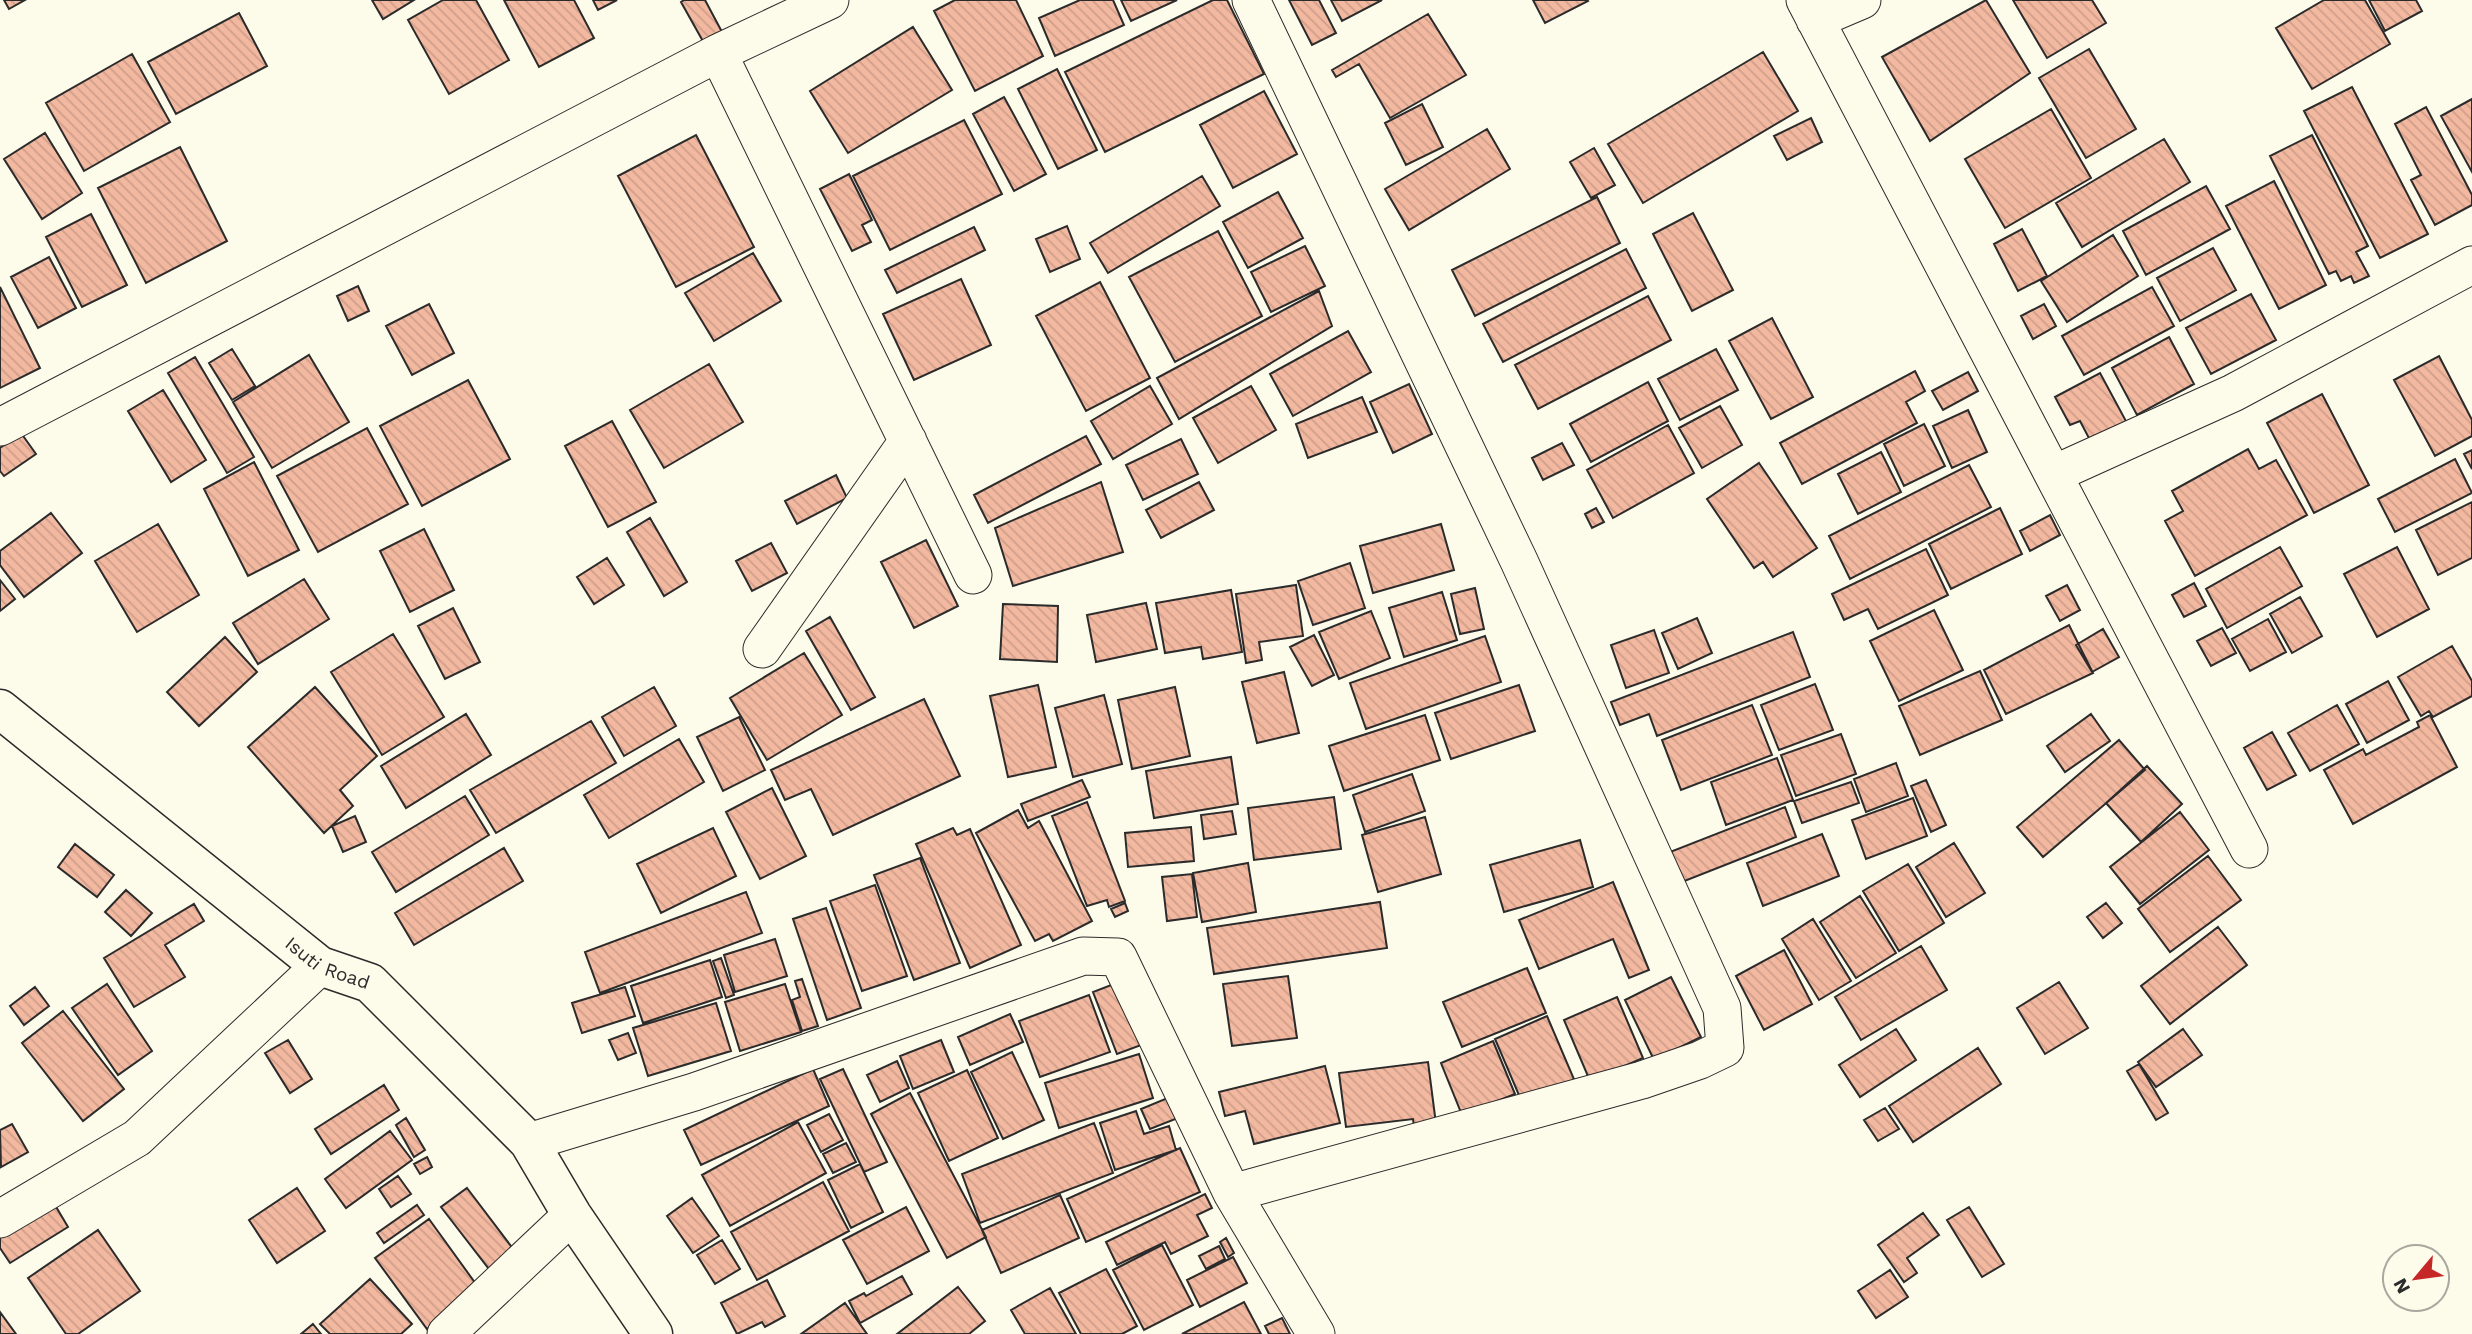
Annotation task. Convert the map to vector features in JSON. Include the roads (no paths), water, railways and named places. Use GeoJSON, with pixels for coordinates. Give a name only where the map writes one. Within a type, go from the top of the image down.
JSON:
{"type":"FeatureCollection","features":[{"type":"Feature","properties":{"kind":"street"},"geometry":{"type":"LineString","coordinates":[[0,427],[718,53],[830,0]]}},
{"type":"Feature","properties":{"kind":"street"},"geometry":{"type":"LineString","coordinates":[[1232,1193],[1642,1080],[1700,1060],[1725,1048],[1723,1008],[1518,561],[1251,0]]}},
{"type":"Feature","properties":{"kind":"street"},"geometry":{"type":"LineString","coordinates":[[1862,0],[1810,10],[2249,849]]}},
{"type":"Feature","properties":{"kind":"street"},"geometry":{"type":"LineString","coordinates":[[718,53],[973,575]]}},
{"type":"Feature","properties":{"kind":"street"},"geometry":{"type":"LineString","coordinates":[[2054,474],[2233,393],[2472,265]]}},
{"type":"Feature","properties":{"kind":"street"},"geometry":{"type":"LineString","coordinates":[[762,649],[908,441]]}},
{"type":"Feature","properties":{"kind":"street","name":"Isuti Road"},"geometry":{"type":"LineString","coordinates":[[0,709],[320,966],[370,983],[529,1142],[572,1215],[653,1334]]}},
{"type":"Feature","properties":{"kind":"street"},"geometry":{"type":"LineString","coordinates":[[529,1142],[694,1092],[1083,956],[1118,957],[1232,1193],[1316,1334]]}},
{"type":"Feature","properties":{"kind":"street"},"geometry":{"type":"LineString","coordinates":[[0,1219],[137,1138],[320,966]]}},
{"type":"Feature","properties":{"kind":"street"},"geometry":{"type":"LineString","coordinates":[[446,1334],[572,1215]]}}]}
